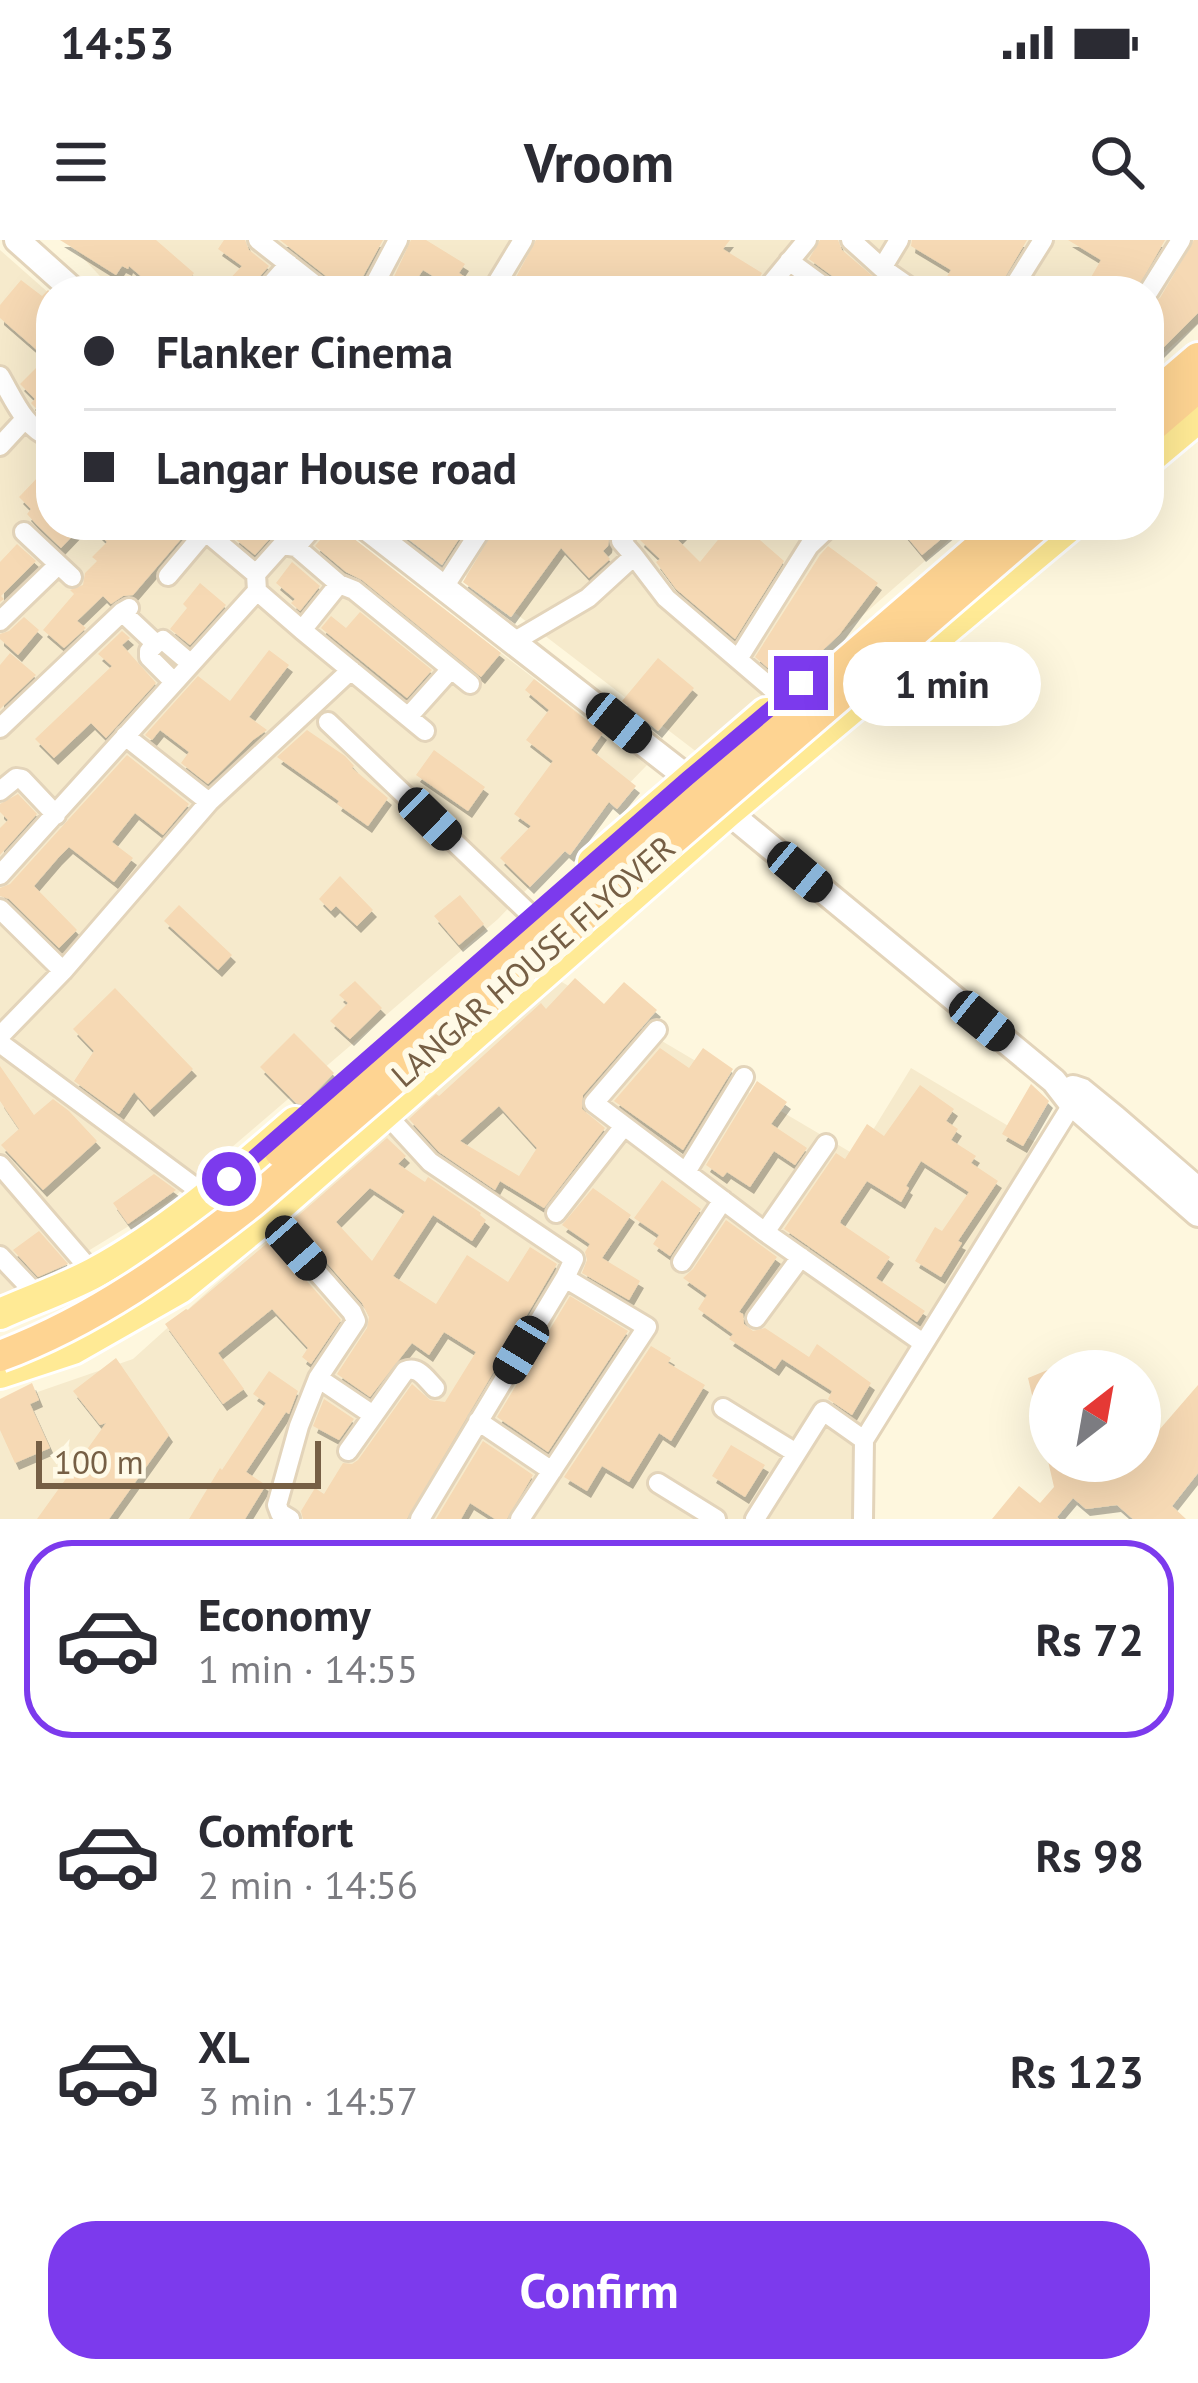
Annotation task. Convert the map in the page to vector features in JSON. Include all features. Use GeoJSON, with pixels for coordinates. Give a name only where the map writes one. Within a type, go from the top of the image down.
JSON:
{"type":"FeatureCollection","features":[{"type":"Feature","properties":{"kind":"highway"},"geometry":{"type":"LineString","coordinates":[[1164,387],[1198,358]]}},
{"type":"Feature","properties":{"kind":"highway"},"geometry":{"type":"LineString","coordinates":[[1164,416],[1198,387]]}},
{"type":"Feature","properties":{"kind":"highway","name":"LANGAR HOUSE FLYOVER"},"geometry":{"type":"LineString","coordinates":[[0,1334],[71,1303],[134,1267],[239,1187],[988,540]]}},
{"type":"Feature","properties":{"kind":"highway","name":"LANGAR HOUSE FLYOVER"},"geometry":{"type":"LineString","coordinates":[[0,1356],[80,1320],[145,1282],[252,1202],[1021,540]]}},
{"type":"Feature","properties":{"kind":"main road"},"geometry":{"type":"LineString","coordinates":[[1164,371],[1198,342]]}},
{"type":"Feature","properties":{"kind":"main road"},"geometry":{"type":"LineString","coordinates":[[1164,446],[1198,418]]}},
{"type":"Feature","properties":{"kind":"main road"},"geometry":{"type":"LineString","coordinates":[[0,1314],[93,1274],[200,1202],[968,540]]}},
{"type":"Feature","properties":{"kind":"main road"},"geometry":{"type":"LineString","coordinates":[[0,1373],[73,1349],[181,1288],[728,812],[1052,540]]}},
{"type":"Feature","properties":{"kind":"main road"},"geometry":{"type":"LineString","coordinates":[[792,691],[835,722]]}},
{"type":"Feature","properties":{"kind":"main road"},"geometry":{"type":"LineString","coordinates":[[541,908],[587,936]]}},
{"type":"Feature","properties":{"kind":"main road"},"geometry":{"type":"LineString","coordinates":[[200,1202],[227,1249]]}},
{"type":"Feature","properties":{"kind":"street"},"geometry":{"type":"LineString","coordinates":[[17,240],[57,276]]}},
{"type":"Feature","properties":{"kind":"street"},"geometry":{"type":"LineString","coordinates":[[258,240],[304,276]]}},
{"type":"Feature","properties":{"kind":"street"},"geometry":{"type":"LineString","coordinates":[[379,276],[398,240]]}},
{"type":"Feature","properties":{"kind":"street"},"geometry":{"type":"LineString","coordinates":[[501,276],[523,240]]}},
{"type":"Feature","properties":{"kind":"street"},"geometry":{"type":"LineString","coordinates":[[779,240],[798,251],[818,276]]}},
{"type":"Feature","properties":{"kind":"street"},"geometry":{"type":"LineString","coordinates":[[851,240],[893,276]]}},
{"type":"Feature","properties":{"kind":"street"},"geometry":{"type":"LineString","coordinates":[[882,268],[899,240]]}},
{"type":"Feature","properties":{"kind":"street"},"geometry":{"type":"LineString","coordinates":[[1020,276],[1043,240]]}},
{"type":"Feature","properties":{"kind":"street"},"geometry":{"type":"LineString","coordinates":[[1158,276],[1180,240]]}},
{"type":"Feature","properties":{"kind":"street"},"geometry":{"type":"LineString","coordinates":[[777,276],[798,251]]}},
{"type":"Feature","properties":{"kind":"street"},"geometry":{"type":"LineString","coordinates":[[278,276],[289,264]]}},
{"type":"Feature","properties":{"kind":"street"},"geometry":{"type":"LineString","coordinates":[[0,376],[36,429]]}},
{"type":"Feature","properties":{"kind":"street"},"geometry":{"type":"LineString","coordinates":[[0,446],[25,419]]}},
{"type":"Feature","properties":{"kind":"street"},"geometry":{"type":"LineString","coordinates":[[0,621],[65,571],[24,532]]}},
{"type":"Feature","properties":{"kind":"street"},"geometry":{"type":"LineString","coordinates":[[168,576],[198,540]]}},
{"type":"Feature","properties":{"kind":"street"},"geometry":{"type":"LineString","coordinates":[[213,540],[257,583],[260,596],[425,731]]}},
{"type":"Feature","properties":{"kind":"street"},"geometry":{"type":"LineString","coordinates":[[296,547],[302,540]]}},
{"type":"Feature","properties":{"kind":"street"},"geometry":{"type":"LineString","coordinates":[[383,540],[688,778]]}},
{"type":"Feature","properties":{"kind":"street"},"geometry":{"type":"LineString","coordinates":[[445,587],[475,540]]}},
{"type":"Feature","properties":{"kind":"street"},"geometry":{"type":"LineString","coordinates":[[619,540],[667,598],[738,659],[792,691]]}},
{"type":"Feature","properties":{"kind":"street"},"geometry":{"type":"LineString","coordinates":[[515,641],[588,598],[629,540]]}},
{"type":"Feature","properties":{"kind":"street"},"geometry":{"type":"LineString","coordinates":[[738,659],[815,540]]}},
{"type":"Feature","properties":{"kind":"street"},"geometry":{"type":"LineString","coordinates":[[0,875],[190,663],[257,583],[282,545],[296,547],[470,684]]}},
{"type":"Feature","properties":{"kind":"street"},"geometry":{"type":"LineString","coordinates":[[302,630],[338,584]]}},
{"type":"Feature","properties":{"kind":"street"},"geometry":{"type":"LineString","coordinates":[[0,728],[126,610],[156,644]]}},
{"type":"Feature","properties":{"kind":"street"},"geometry":{"type":"LineString","coordinates":[[173,681],[149,657],[149,651],[164,640],[190,663]]}},
{"type":"Feature","properties":{"kind":"street"},"geometry":{"type":"LineString","coordinates":[[408,717],[451,669]]}},
{"type":"Feature","properties":{"kind":"street"},"geometry":{"type":"LineString","coordinates":[[200,1202],[0,1039],[209,802],[351,670]]}},
{"type":"Feature","properties":{"kind":"street"},"geometry":{"type":"LineString","coordinates":[[328,722],[541,908]]}},
{"type":"Feature","properties":{"kind":"street"},"geometry":{"type":"LineString","coordinates":[[125,736],[209,802]]}},
{"type":"Feature","properties":{"kind":"street"},"geometry":{"type":"LineString","coordinates":[[0,791],[16,778],[22,779],[56,815]]}},
{"type":"Feature","properties":{"kind":"street"},"geometry":{"type":"LineString","coordinates":[[728,812],[1054,1081],[1198,1190]]}},
{"type":"Feature","properties":{"kind":"street"},"geometry":{"type":"LineString","coordinates":[[0,909],[63,971]]}},
{"type":"Feature","properties":{"kind":"street"},"geometry":{"type":"LineString","coordinates":[[658,1030],[594,1103],[765,1232],[923,1342]]}},
{"type":"Feature","properties":{"kind":"street"},"geometry":{"type":"LineString","coordinates":[[686,1172],[744,1077]]}},
{"type":"Feature","properties":{"kind":"street"},"geometry":{"type":"LineString","coordinates":[[1076,1097],[1198,1214]]}},
{"type":"Feature","properties":{"kind":"street"},"geometry":{"type":"LineString","coordinates":[[863,1519],[865,1440],[1076,1097]]}},
{"type":"Feature","properties":{"kind":"street"},"geometry":{"type":"LineString","coordinates":[[385,1113],[430,1162],[574,1259],[420,1519]]}},
{"type":"Feature","properties":{"kind":"street"},"geometry":{"type":"LineString","coordinates":[[556,1213],[624,1126]]}},
{"type":"Feature","properties":{"kind":"street"},"geometry":{"type":"LineString","coordinates":[[765,1232],[826,1144]]}},
{"type":"Feature","properties":{"kind":"street"},"geometry":{"type":"LineString","coordinates":[[0,1165],[93,1274]]}},
{"type":"Feature","properties":{"kind":"street"},"geometry":{"type":"LineString","coordinates":[[682,1262],[724,1200]]}},
{"type":"Feature","properties":{"kind":"street"},"geometry":{"type":"LineString","coordinates":[[268,1216],[356,1321],[318,1378],[298,1426],[278,1499],[280,1513],[290,1519]]}},
{"type":"Feature","properties":{"kind":"street"},"geometry":{"type":"LineString","coordinates":[[0,1256],[39,1297]]}},
{"type":"Feature","properties":{"kind":"street"},"geometry":{"type":"LineString","coordinates":[[756,1318],[800,1257]]}},
{"type":"Feature","properties":{"kind":"street"},"geometry":{"type":"LineString","coordinates":[[520,1519],[647,1327],[566,1278]]}},
{"type":"Feature","properties":{"kind":"street"},"geometry":{"type":"LineString","coordinates":[[348,1451],[405,1371],[417,1370],[435,1388]]}},
{"type":"Feature","properties":{"kind":"street"},"geometry":{"type":"LineString","coordinates":[[318,1378],[374,1414]]}},
{"type":"Feature","properties":{"kind":"street"},"geometry":{"type":"LineString","coordinates":[[723,1408],[796,1454]]}},
{"type":"Feature","properties":{"kind":"street"},"geometry":{"type":"LineString","coordinates":[[755,1519],[823,1411],[865,1440]]}},
{"type":"Feature","properties":{"kind":"street"},"geometry":{"type":"LineString","coordinates":[[478,1421],[552,1471]]}},
{"type":"Feature","properties":{"kind":"street"},"geometry":{"type":"LineString","coordinates":[[658,1483],[716,1519]]}},
{"type":"Feature","properties":{"kind":"shaded area"},"geometry":{"type":"Polygon","coordinates":[[[66,240],[1198,240],[1198,323],[1164,353],[1164,276],[100,276],[66,240]]]}},
{"type":"Feature","properties":{"kind":"shaded area"},"geometry":{"type":"Polygon","coordinates":[[[0,250],[36,282],[36,540],[354,540],[647,765],[498,919],[168,1202],[31,1286],[0,1297],[0,250]]]}},
{"type":"Feature","properties":{"kind":"shaded area"},"geometry":{"type":"Polygon","coordinates":[[[420,540],[949,540],[702,756],[420,540]]]}},
{"type":"Feature","properties":{"kind":"shaded area"},"geometry":{"type":"Polygon","coordinates":[[[555,978],[857,1156],[911,1068],[1040,1145],[854,1448],[872,1519],[0,1519],[0,1405],[133,1359],[555,978]]]}},
{"type":"Feature","properties":{"kind":"building"},"geometry":{"type":"Polygon","coordinates":[[[60,240],[156,240],[194,273],[141,276],[122,266],[116,275],[60,240]]]}},
{"type":"Feature","properties":{"kind":"building"},"geometry":{"type":"Polygon","coordinates":[[[224,240],[245,240],[249,250],[269,266],[260,276],[232,276],[242,266],[218,249],[224,240]]]}},
{"type":"Feature","properties":{"kind":"building"},"geometry":{"type":"Polygon","coordinates":[[[280,240],[383,240],[363,276],[326,276],[280,240]]]}},
{"type":"Feature","properties":{"kind":"building"},"geometry":{"type":"Polygon","coordinates":[[[411,240],[426,240],[465,264],[459,273],[464,276],[433,276],[423,270],[419,276],[394,276],[411,240]]]}},
{"type":"Feature","properties":{"kind":"building"},"geometry":{"type":"Polygon","coordinates":[[[536,240],[730,240],[723,249],[762,273],[760,276],[517,276],[536,240]]]}},
{"type":"Feature","properties":{"kind":"building"},"geometry":{"type":"Polygon","coordinates":[[[820,240],[838,240],[842,250],[872,276],[832,276],[809,259],[820,240]]]}},
{"type":"Feature","properties":{"kind":"building"},"geometry":{"type":"Polygon","coordinates":[[[912,240],[1027,240],[1006,276],[947,276],[951,270],[911,246],[912,240]]]}},
{"type":"Feature","properties":{"kind":"building"},"geometry":{"type":"Polygon","coordinates":[[[1068,240],[1165,240],[1145,276],[1092,276],[1101,260],[1068,240]]]}},
{"type":"Feature","properties":{"kind":"building"},"geometry":{"type":"Polygon","coordinates":[[[1198,240],[1198,313],[1164,347],[1164,291],[1198,240]]]}},
{"type":"Feature","properties":{"kind":"building"},"geometry":{"type":"Polygon","coordinates":[[[21,280],[36,291],[36,349],[0,318],[0,305],[21,280]]]}},
{"type":"Feature","properties":{"kind":"building"},"geometry":{"type":"Polygon","coordinates":[[[36,368],[36,408],[31,403],[35,399],[20,384],[36,368]]]}},
{"type":"Feature","properties":{"kind":"building"},"geometry":{"type":"Polygon","coordinates":[[[36,479],[36,523],[27,514],[31,509],[19,497],[36,479]]]}},
{"type":"Feature","properties":{"kind":"building"},"geometry":{"type":"Polygon","coordinates":[[[180,540],[133,595],[111,604],[103,596],[77,621],[86,628],[64,648],[43,630],[74,594],[70,590],[83,585],[85,573],[97,561],[92,557],[107,542],[180,540]]]}},
{"type":"Feature","properties":{"kind":"building"},"geometry":{"type":"Polygon","coordinates":[[[236,540],[268,540],[255,555],[236,540]]]}},
{"type":"Feature","properties":{"kind":"building"},"geometry":{"type":"Polygon","coordinates":[[[320,540],[356,540],[501,653],[481,677],[315,546],[320,540]]]}},
{"type":"Feature","properties":{"kind":"building"},"geometry":{"type":"Polygon","coordinates":[[[410,540],[458,540],[442,565],[410,540]]]}},
{"type":"Feature","properties":{"kind":"building"},"geometry":{"type":"Polygon","coordinates":[[[488,540],[609,540],[603,551],[610,559],[589,578],[561,548],[511,617],[463,582],[488,540]]]}},
{"type":"Feature","properties":{"kind":"building"},"geometry":{"type":"Polygon","coordinates":[[[640,540],[678,540],[700,562],[718,540],[760,540],[784,561],[735,639],[676,589],[656,562],[660,559],[640,540]]]}},
{"type":"Feature","properties":{"kind":"building"},"geometry":{"type":"Polygon","coordinates":[[[910,540],[940,540],[922,555],[910,540]]]}},
{"type":"Feature","properties":{"kind":"building"},"geometry":{"type":"Polygon","coordinates":[[[17,544],[36,561],[0,602],[0,562],[17,544]]]}},
{"type":"Feature","properties":{"kind":"building"},"geometry":{"type":"Polygon","coordinates":[[[828,546],[878,583],[839,635],[807,660],[787,684],[755,657],[828,546]]]}},
{"type":"Feature","properties":{"kind":"building"},"geometry":{"type":"Polygon","coordinates":[[[292,562],[320,586],[300,611],[291,603],[295,599],[276,583],[292,562]]]}},
{"type":"Feature","properties":{"kind":"building"},"geometry":{"type":"Polygon","coordinates":[[[200,583],[226,605],[190,645],[170,629],[200,583]]]}},
{"type":"Feature","properties":{"kind":"building"},"geometry":{"type":"Polygon","coordinates":[[[360,612],[432,670],[407,698],[321,628],[331,616],[346,628],[360,612]]]}},
{"type":"Feature","properties":{"kind":"building"},"geometry":{"type":"Polygon","coordinates":[[[24,617],[39,630],[18,655],[0,634],[24,617]]]}},
{"type":"Feature","properties":{"kind":"building"},"geometry":{"type":"Polygon","coordinates":[[[122,631],[130,638],[122,645],[156,683],[106,738],[91,723],[54,758],[35,739],[112,666],[98,654],[122,631]]]}},
{"type":"Feature","properties":{"kind":"building"},"geometry":{"type":"Polygon","coordinates":[[[269,650],[289,665],[249,717],[267,730],[208,784],[181,763],[189,752],[160,730],[152,740],[145,735],[198,676],[230,701],[269,650]]]}},
{"type":"Feature","properties":{"kind":"building"},"geometry":{"type":"Polygon","coordinates":[[[10,653],[36,675],[0,709],[0,665],[10,653]]]}},
{"type":"Feature","properties":{"kind":"building"},"geometry":{"type":"Polygon","coordinates":[[[658,658],[694,688],[658,731],[622,701],[658,658]]]}},
{"type":"Feature","properties":{"kind":"building"},"geometry":{"type":"Polygon","coordinates":[[[534,679],[603,733],[591,750],[636,786],[617,809],[609,802],[570,855],[565,851],[530,887],[500,858],[531,826],[514,814],[553,761],[526,740],[549,710],[525,690],[534,679]]]}},
{"type":"Feature","properties":{"kind":"building"},"geometry":{"type":"Polygon","coordinates":[[[307,730],[345,756],[352,768],[388,798],[368,826],[277,757],[307,730]]]}},
{"type":"Feature","properties":{"kind":"building"},"geometry":{"type":"Polygon","coordinates":[[[434,750],[485,787],[468,811],[416,775],[434,750]]]}},
{"type":"Feature","properties":{"kind":"building"},"geometry":{"type":"Polygon","coordinates":[[[127,755],[189,804],[163,835],[135,813],[112,842],[133,858],[114,882],[69,847],[58,858],[34,886],[77,930],[59,948],[9,899],[0,896],[0,888],[10,884],[127,755]]]}},
{"type":"Feature","properties":{"kind":"building"},"geometry":{"type":"Polygon","coordinates":[[[18,794],[37,814],[0,855],[0,828],[8,820],[0,804],[18,794]]]}},
{"type":"Feature","properties":{"kind":"building"},"geometry":{"type":"Polygon","coordinates":[[[340,876],[373,910],[357,926],[336,906],[331,911],[319,899],[340,876]]]}},
{"type":"Feature","properties":{"kind":"building"},"geometry":{"type":"Polygon","coordinates":[[[460,895],[484,924],[459,945],[434,916],[460,895]]]}},
{"type":"Feature","properties":{"kind":"building"},"geometry":{"type":"Polygon","coordinates":[[[179,905],[232,955],[218,970],[164,921],[179,905]]]}},
{"type":"Feature","properties":{"kind":"building"},"geometry":{"type":"Polygon","coordinates":[[[575,978],[604,1004],[624,982],[657,1010],[583,1095],[582,1109],[605,1128],[544,1208],[500,1181],[495,1190],[439,1152],[409,1119],[541,1003],[546,1009],[575,978]],[[499,1106],[460,1141],[519,1176],[537,1148],[499,1106]]]}},
{"type":"Feature","properties":{"kind":"building"},"geometry":{"type":"Polygon","coordinates":[[[355,981],[382,1008],[350,1039],[330,1021],[348,1003],[339,995],[355,981]]]}},
{"type":"Feature","properties":{"kind":"building"},"geometry":{"type":"Polygon","coordinates":[[[115,988],[193,1069],[150,1110],[134,1092],[119,1114],[74,1081],[94,1051],[73,1029],[115,988]]]}},
{"type":"Feature","properties":{"kind":"building"},"geometry":{"type":"Polygon","coordinates":[[[294,1033],[334,1073],[303,1105],[260,1067],[294,1033]]]}},
{"type":"Feature","properties":{"kind":"building"},"geometry":{"type":"Polygon","coordinates":[[[660,1048],[689,1068],[703,1048],[733,1069],[683,1150],[614,1101],[660,1048]]]}},
{"type":"Feature","properties":{"kind":"building"},"geometry":{"type":"Polygon","coordinates":[[[0,1066],[34,1115],[53,1099],[97,1141],[43,1190],[1,1145],[19,1129],[0,1101],[0,1066]]]}},
{"type":"Feature","properties":{"kind":"building"},"geometry":{"type":"Polygon","coordinates":[[[757,1081],[787,1102],[771,1124],[807,1148],[795,1165],[774,1151],[750,1187],[706,1165],[757,1081]]]}},
{"type":"Feature","properties":{"kind":"building"},"geometry":{"type":"Polygon","coordinates":[[[1031,1084],[1049,1101],[1023,1146],[1002,1134],[1031,1084]]]}},
{"type":"Feature","properties":{"kind":"building"},"geometry":{"type":"Polygon","coordinates":[[[920,1085],[954,1109],[946,1121],[958,1129],[951,1140],[976,1156],[971,1163],[998,1181],[958,1241],[962,1243],[941,1277],[915,1261],[935,1227],[942,1231],[969,1192],[921,1161],[901,1202],[867,1181],[841,1220],[890,1257],[876,1278],[925,1311],[917,1322],[784,1229],[836,1153],[845,1159],[867,1124],[884,1136],[920,1085]]]}},
{"type":"Feature","properties":{"kind":"building"},"geometry":{"type":"Polygon","coordinates":[[[387,1138],[406,1156],[398,1164],[425,1182],[428,1177],[486,1220],[472,1241],[433,1215],[393,1276],[436,1304],[467,1255],[508,1282],[530,1247],[557,1264],[407,1519],[303,1519],[301,1511],[315,1488],[324,1494],[343,1463],[358,1460],[412,1384],[430,1400],[445,1402],[476,1352],[444,1332],[429,1355],[412,1343],[370,1397],[337,1374],[367,1328],[369,1317],[291,1222],[387,1138]],[[370,1188],[336,1222],[372,1261],[405,1211],[370,1188]]]}},
{"type":"Feature","properties":{"kind":"building"},"geometry":{"type":"Polygon","coordinates":[[[154,1174],[176,1190],[128,1224],[113,1203],[154,1174]]]}},
{"type":"Feature","properties":{"kind":"building"},"geometry":{"type":"Polygon","coordinates":[[[662,1180],[701,1209],[670,1256],[653,1244],[659,1235],[634,1218],[662,1180]]]}},
{"type":"Feature","properties":{"kind":"building"},"geometry":{"type":"Polygon","coordinates":[[[593,1188],[631,1215],[602,1258],[640,1281],[629,1300],[582,1273],[590,1244],[562,1225],[593,1188]]]}},
{"type":"Feature","properties":{"kind":"building"},"geometry":{"type":"Polygon","coordinates":[[[726,1220],[777,1257],[739,1312],[744,1324],[753,1331],[765,1328],[809,1357],[817,1344],[871,1383],[852,1415],[828,1399],[832,1391],[782,1359],[775,1369],[729,1339],[733,1334],[698,1309],[707,1295],[683,1278],[726,1220]]]}},
{"type":"Feature","properties":{"kind":"building"},"geometry":{"type":"Polygon","coordinates":[[[39,1231],[68,1264],[38,1277],[13,1250],[39,1231]]]}},
{"type":"Feature","properties":{"kind":"building"},"geometry":{"type":"Polygon","coordinates":[[[271,1240],[341,1320],[311,1364],[302,1357],[308,1348],[272,1309],[218,1353],[244,1389],[223,1404],[165,1324],[271,1240]]]}},
{"type":"Feature","properties":{"kind":"building"},"geometry":{"type":"Polygon","coordinates":[[[570,1296],[628,1331],[548,1452],[497,1417],[570,1296]]]}},
{"type":"Feature","properties":{"kind":"building"},"geometry":{"type":"Polygon","coordinates":[[[651,1346],[671,1358],[668,1363],[705,1385],[671,1441],[659,1433],[629,1482],[602,1466],[587,1491],[564,1477],[651,1346]]]}},
{"type":"Feature","properties":{"kind":"building"},"geometry":{"type":"Polygon","coordinates":[[[116,1358],[169,1435],[109,1519],[37,1519],[106,1423],[100,1425],[73,1391],[116,1358]]]}},
{"type":"Feature","properties":{"kind":"building"},"geometry":{"type":"Polygon","coordinates":[[[269,1371],[298,1391],[289,1414],[286,1412],[246,1472],[266,1485],[245,1519],[189,1519],[266,1403],[253,1394],[269,1371]]]}},
{"type":"Feature","properties":{"kind":"building"},"geometry":{"type":"Polygon","coordinates":[[[32,1383],[39,1400],[30,1404],[50,1448],[15,1463],[0,1430],[0,1399],[32,1383]]]}},
{"type":"Feature","properties":{"kind":"building"},"geometry":{"type":"Polygon","coordinates":[[[1198,1385],[1198,1473],[1172,1506],[1186,1519],[1133,1519],[1117,1505],[1086,1509],[1073,1498],[1059,1519],[992,1519],[1019,1486],[1040,1503],[1053,1482],[1161,1482],[1161,1428],[1198,1385]]]}},
{"type":"Feature","properties":{"kind":"building"},"geometry":{"type":"Polygon","coordinates":[[[324,1399],[354,1419],[339,1440],[313,1426],[324,1399]]]}},
{"type":"Feature","properties":{"kind":"building"},"geometry":{"type":"Polygon","coordinates":[[[483,1441],[533,1475],[507,1519],[495,1519],[470,1503],[461,1519],[436,1519],[483,1441]]]}},
{"type":"Feature","properties":{"kind":"building"},"geometry":{"type":"Polygon","coordinates":[[[731,1445],[765,1465],[745,1497],[712,1476],[731,1445]]]}},
{"type":"Feature","properties":{"kind":"route"},"geometry":{"type":"LineString","coordinates":[[229,1179],[801,683]]}}]}
